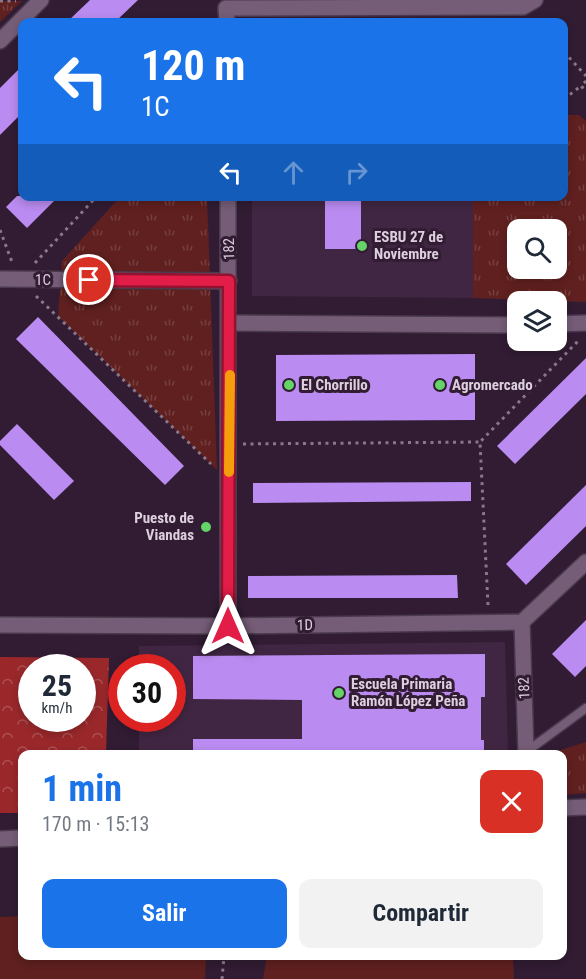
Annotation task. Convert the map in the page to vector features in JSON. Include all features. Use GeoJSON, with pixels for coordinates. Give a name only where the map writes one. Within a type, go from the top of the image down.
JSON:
{"type":"FeatureCollection","features":[{"type":"Feature","properties":{"kind":"street"},"geometry":{"type":"LineString","coordinates":[[23,18],[41,0]]}},
{"type":"Feature","properties":{"kind":"street"},"geometry":{"type":"LineString","coordinates":[[227,15],[523,8],[535,0]]}},
{"type":"Feature","properties":{"kind":"street"},"geometry":{"type":"LineString","coordinates":[[0,40],[18,22]]}},
{"type":"Feature","properties":{"kind":"street","name":"182"},"geometry":{"type":"LineString","coordinates":[[228,201],[230,323],[228,626]]}},
{"type":"Feature","properties":{"kind":"street","name":"1C"},"geometry":{"type":"LineString","coordinates":[[0,279],[229,281]]}},
{"type":"Feature","properties":{"kind":"street"},"geometry":{"type":"LineString","coordinates":[[230,323],[507,325]]}},
{"type":"Feature","properties":{"kind":"street"},"geometry":{"type":"LineString","coordinates":[[567,324],[586,324]]}},
{"type":"Feature","properties":{"kind":"street"},"geometry":{"type":"LineString","coordinates":[[522,622],[586,562]]}},
{"type":"Feature","properties":{"kind":"street","name":"182"},"geometry":{"type":"LineString","coordinates":[[522,622],[526,750]]}},
{"type":"Feature","properties":{"kind":"street","name":"1D"},"geometry":{"type":"LineString","coordinates":[[0,625],[228,626],[522,622]]}},
{"type":"Feature","properties":{"kind":"street"},"geometry":{"type":"LineString","coordinates":[[567,808],[586,807]]}},
{"type":"Feature","properties":{"kind":"street"},"geometry":{"type":"LineString","coordinates":[[0,839],[18,838]]}},
{"type":"Feature","properties":{"kind":"lane"},"geometry":{"type":"LineString","coordinates":[[530,750],[586,708]]}},
{"type":"Feature","properties":{"kind":"path"},"geometry":{"type":"LineString","coordinates":[[568,56],[586,76]]}},
{"type":"Feature","properties":{"kind":"path"},"geometry":{"type":"LineString","coordinates":[[568,96],[586,81]]}},
{"type":"Feature","properties":{"kind":"path"},"geometry":{"type":"LineString","coordinates":[[581,86],[586,91]]}},
{"type":"Feature","properties":{"kind":"path"},"geometry":{"type":"LineString","coordinates":[[19,279],[92,201]]}},
{"type":"Feature","properties":{"kind":"path"},"geometry":{"type":"LineString","coordinates":[[0,230],[19,279],[228,481]]}},
{"type":"Feature","properties":{"kind":"path"},"geometry":{"type":"LineString","coordinates":[[229,444],[480,442],[586,332]]}},
{"type":"Feature","properties":{"kind":"path"},"geometry":{"type":"LineString","coordinates":[[480,442],[489,622]]}},
{"type":"Feature","properties":{"kind":"path"},"geometry":{"type":"LineString","coordinates":[[222,979],[224,960]]}},
{"type":"Feature","properties":{"kind":"shaded area","name":"ESBU 27 de Noviembre"},"geometry":{"type":"Polygon","coordinates":[[[252,201],[473,201],[473,298],[252,296],[252,201]]]}},
{"type":"Feature","properties":{"kind":"shaded area","name":"Escuela Primaria Ramón López Peña"},"geometry":{"type":"Polygon","coordinates":[[[505,642],[508,750],[139,750],[139,732],[186,732],[186,654],[139,654],[139,646],[505,642]]]}},
{"type":"Feature","properties":{"kind":"green space"},"geometry":{"type":"Polygon","coordinates":[[[0,1],[22,1],[0,22],[0,1]]]}},
{"type":"Feature","properties":{"kind":"green space"},"geometry":{"type":"Polygon","coordinates":[[[568,115],[579,115],[586,121],[586,302],[567,301],[567,291],[507,291],[507,299],[473,298],[473,201],[568,201],[568,115]]]}},
{"type":"Feature","properties":{"kind":"green space"},"geometry":{"type":"Polygon","coordinates":[[[116,201],[207,201],[217,470],[58,316],[62,261],[116,201]]]}},
{"type":"Feature","properties":{"kind":"green space"},"geometry":{"type":"Polygon","coordinates":[[[0,657],[18,657],[18,732],[96,732],[96,658],[108,658],[106,750],[18,750],[18,813],[0,813],[0,657]]]}},
{"type":"Feature","properties":{"kind":"green space"},"geometry":{"type":"Polygon","coordinates":[[[586,742],[586,793],[567,795],[567,750],[561,750],[586,742]]]}},
{"type":"Feature","properties":{"kind":"green space"},"geometry":{"type":"Polygon","coordinates":[[[18,916],[18,960],[206,960],[205,979],[0,979],[0,917],[18,916]]]}},
{"type":"Feature","properties":{"kind":"green space"},"geometry":{"type":"Polygon","coordinates":[[[266,960],[513,960],[514,979],[263,979],[266,960]]]}},
{"type":"Feature","properties":{"kind":"building"},"geometry":{"type":"Polygon","coordinates":[[[90,0],[138,0],[119,18],[71,18],[90,0]]]}},
{"type":"Feature","properties":{"kind":"building"},"geometry":{"type":"Polygon","coordinates":[[[18,70],[18,117],[0,135],[0,88],[18,70]]]}},
{"type":"Feature","properties":{"kind":"building"},"geometry":{"type":"Polygon","coordinates":[[[17,196],[18,201],[54,201],[27,228],[6,207],[17,196]]]}},
{"type":"Feature","properties":{"kind":"building"},"geometry":{"type":"Polygon","coordinates":[[[325,201],[361,201],[361,249],[325,249],[325,201]]]}},
{"type":"Feature","properties":{"kind":"building"},"geometry":{"type":"Polygon","coordinates":[[[38,317],[184,466],[165,485],[16,339],[38,317]]]}},
{"type":"Feature","properties":{"kind":"building"},"geometry":{"type":"Polygon","coordinates":[[[475,354],[475,420],[276,421],[276,355],[475,354]]]}},
{"type":"Feature","properties":{"kind":"building"},"geometry":{"type":"Polygon","coordinates":[[[586,358],[586,394],[515,464],[497,446],[586,358]]]}},
{"type":"Feature","properties":{"kind":"building"},"geometry":{"type":"Polygon","coordinates":[[[17,424],[74,481],[54,500],[0,445],[0,441],[17,424]]]}},
{"type":"Feature","properties":{"kind":"building"},"geometry":{"type":"Polygon","coordinates":[[[471,482],[471,501],[253,503],[253,483],[471,482]]]}},
{"type":"Feature","properties":{"kind":"building"},"geometry":{"type":"Polygon","coordinates":[[[586,485],[586,526],[526,585],[506,564],[586,485]]]}},
{"type":"Feature","properties":{"kind":"building"},"geometry":{"type":"Polygon","coordinates":[[[457,575],[458,598],[248,598],[248,576],[457,575]]]}},
{"type":"Feature","properties":{"kind":"building"},"geometry":{"type":"Polygon","coordinates":[[[586,620],[586,666],[575,677],[552,654],[586,620]]]}},
{"type":"Feature","properties":{"kind":"building"},"geometry":{"type":"Polygon","coordinates":[[[485,654],[485,697],[481,697],[481,740],[484,740],[484,750],[193,750],[193,739],[302,739],[302,700],[193,699],[193,656],[485,654]]]}},
{"type":"Feature","properties":{"kind":"slow traffic"},"geometry":{"type":"LineString","coordinates":[[229,472],[230,375]]}},
{"type":"Feature","properties":{"kind":"place","name":"ESBU 27 de Noviembre"},"geometry":{"type":"Point","coordinates":[362,246]}},
{"type":"Feature","properties":{"kind":"place","name":"El Chorrillo"},"geometry":{"type":"Point","coordinates":[289,385]}},
{"type":"Feature","properties":{"kind":"place","name":"Agromercado"},"geometry":{"type":"Point","coordinates":[440,385]}},
{"type":"Feature","properties":{"kind":"place","name":"Puesto de Viandas"},"geometry":{"type":"Point","coordinates":[206,527]}},
{"type":"Feature","properties":{"kind":"place","name":"Escuela Primaria Ramón López Peña"},"geometry":{"type":"Point","coordinates":[339,693]}},
{"type":"Feature","properties":{"kind":"route"},"geometry":{"type":"LineString","coordinates":[[89,280],[229,281],[228,626]]}}]}
